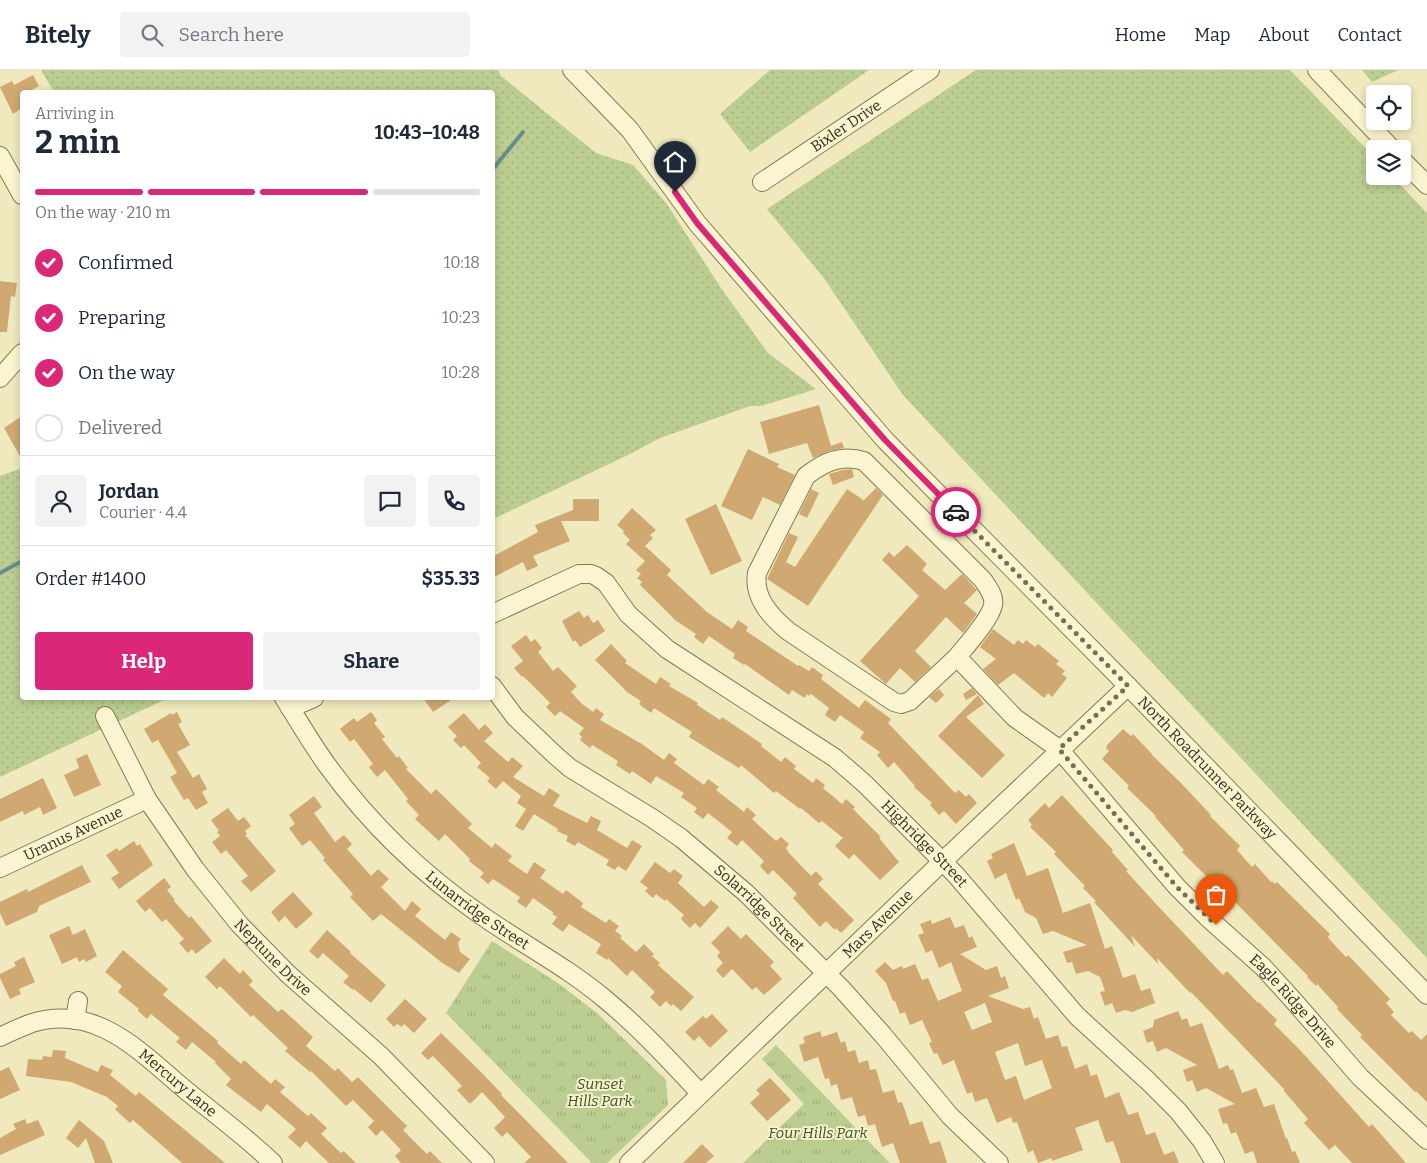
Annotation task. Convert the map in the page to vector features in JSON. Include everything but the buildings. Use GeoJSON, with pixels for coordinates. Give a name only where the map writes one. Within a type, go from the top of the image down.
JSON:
{"type":"FeatureCollection","features":[{"type":"Feature","properties":{"kind":"street","name":"North Roadrunner Parkway"},"geometry":{"type":"LineString","coordinates":[[572,70],[630,130],[697,223],[885,440],[1128,686],[1427,995]]}},
{"type":"Feature","properties":{"kind":"street","name":"Bixler Drive"},"geometry":{"type":"LineString","coordinates":[[762,182],[930,70]]}},
{"type":"Feature","properties":{"kind":"street"},"geometry":{"type":"LineString","coordinates":[[1318,70],[1384,140]]}},
{"type":"Feature","properties":{"kind":"street"},"geometry":{"type":"LineString","coordinates":[[0,156],[20,191]]}},
{"type":"Feature","properties":{"kind":"street"},"geometry":{"type":"LineString","coordinates":[[1411,169],[1427,185]]}},
{"type":"Feature","properties":{"kind":"street"},"geometry":{"type":"LineString","coordinates":[[0,378],[20,356]]}},
{"type":"Feature","properties":{"kind":"street"},"geometry":{"type":"LineString","coordinates":[[850,457],[864,461],[983,580],[992,594],[994,604],[990,614],[958,657],[910,701],[901,704],[894,702],[788,631],[775,620],[758,595],[756,582],[758,573],[806,476],[819,466],[850,457]]}},
{"type":"Feature","properties":{"kind":"street","name":"Highridge Street"},"geometry":{"type":"LineString","coordinates":[[495,613],[591,570],[606,583],[628,614],[666,649],[846,766],[942,862],[1000,925],[1064,1002],[1178,1111],[1202,1141],[1215,1163]]}},
{"type":"Feature","properties":{"kind":"street","name":"Eagle Ridge Drive"},"geometry":{"type":"LineString","coordinates":[[958,657],[1016,718],[1059,749],[1177,887],[1207,917],[1263,967],[1360,1077],[1427,1140]]}},
{"type":"Feature","properties":{"kind":"street","name":"Mars Avenue"},"geometry":{"type":"LineString","coordinates":[[629,1163],[1059,749],[1128,686]]}},
{"type":"Feature","properties":{"kind":"street","name":"Solarridge Street"},"geometry":{"type":"LineString","coordinates":[[495,690],[515,717],[556,756],[577,772],[667,828],[694,848],[746,893],[883,1035],[950,1116],[999,1163]]}},
{"type":"Feature","properties":{"kind":"street"},"geometry":{"type":"LineString","coordinates":[[287,703],[303,700]]}},
{"type":"Feature","properties":{"kind":"street","name":"Lunarridge Street"},"geometry":{"type":"LineString","coordinates":[[287,703],[312,744],[342,784],[377,825],[413,861],[434,880],[480,914],[554,961],[607,1000],[641,1031],[700,1093]]}},
{"type":"Feature","properties":{"kind":"street","name":"Neptune Drive"},"geometry":{"type":"LineString","coordinates":[[105,716],[147,799],[195,869],[246,930],[288,974],[381,1056],[485,1163]]}},
{"type":"Feature","properties":{"kind":"street","name":"Uranus Avenue"},"geometry":{"type":"LineString","coordinates":[[0,868],[147,799]]}},
{"type":"Feature","properties":{"kind":"street"},"geometry":{"type":"LineString","coordinates":[[75,1020],[78,1001]]}},
{"type":"Feature","properties":{"kind":"street","name":"Mercury Lane"},"geometry":{"type":"LineString","coordinates":[[0,1037],[22,1027],[43,1021],[75,1020],[106,1028],[132,1045],[272,1163]]}},
{"type":"Feature","properties":{"kind":"green space"},"geometry":{"type":"Polygon","coordinates":[[[41,70],[498,70],[501,76],[596,153],[633,165],[666,203],[723,291],[768,353],[816,389],[761,406],[750,406],[660,438],[495,518],[495,90],[53,90],[41,70]]]}},
{"type":"Feature","properties":{"kind":"green space"},"geometry":{"type":"Polygon","coordinates":[[[770,70],[869,70],[750,152],[720,114],[770,70]]]}},
{"type":"Feature","properties":{"kind":"green space"},"geometry":{"type":"Polygon","coordinates":[[[976,70],[1290,70],[1366,149],[1366,185],[1401,185],[1427,213],[1427,958],[903,395],[823,277],[767,209],[976,70]]]}},
{"type":"Feature","properties":{"kind":"green space"},"geometry":{"type":"Polygon","coordinates":[[[1362,70],[1398,70],[1372,82],[1362,70]]]}},
{"type":"Feature","properties":{"kind":"green space"},"geometry":{"type":"Polygon","coordinates":[[[20,469],[20,700],[164,700],[0,777],[0,476],[20,469]]]}},
{"type":"Feature","properties":{"kind":"green space","name":"Sunset Hills Park"},"geometry":{"type":"Polygon","coordinates":[[[492,941],[558,983],[597,1013],[666,1080],[668,1105],[607,1163],[592,1163],[446,1013],[492,941]]]}},
{"type":"Feature","properties":{"kind":"green space","name":"Four Hills Park"},"geometry":{"type":"Polygon","coordinates":[[[776,1045],[890,1163],[743,1163],[804,1104],[762,1059],[776,1045]]]}},
{"type":"Feature","properties":{"kind":"waterway"},"geometry":{"type":"LineString","coordinates":[[495,166],[523,132]]}},
{"type":"Feature","properties":{"kind":"waterway"},"geometry":{"type":"LineString","coordinates":[[0,573],[20,562]]}},
{"type":"Feature","properties":{"kind":"way so far"},"geometry":{"type":"LineString","coordinates":[[956,512],[1128,686],[1059,749],[1177,887],[1216,925]]}},
{"type":"Feature","properties":{"kind":"route"},"geometry":{"type":"LineString","coordinates":[[675,192],[697,223],[885,440],[956,512]]}}]}
